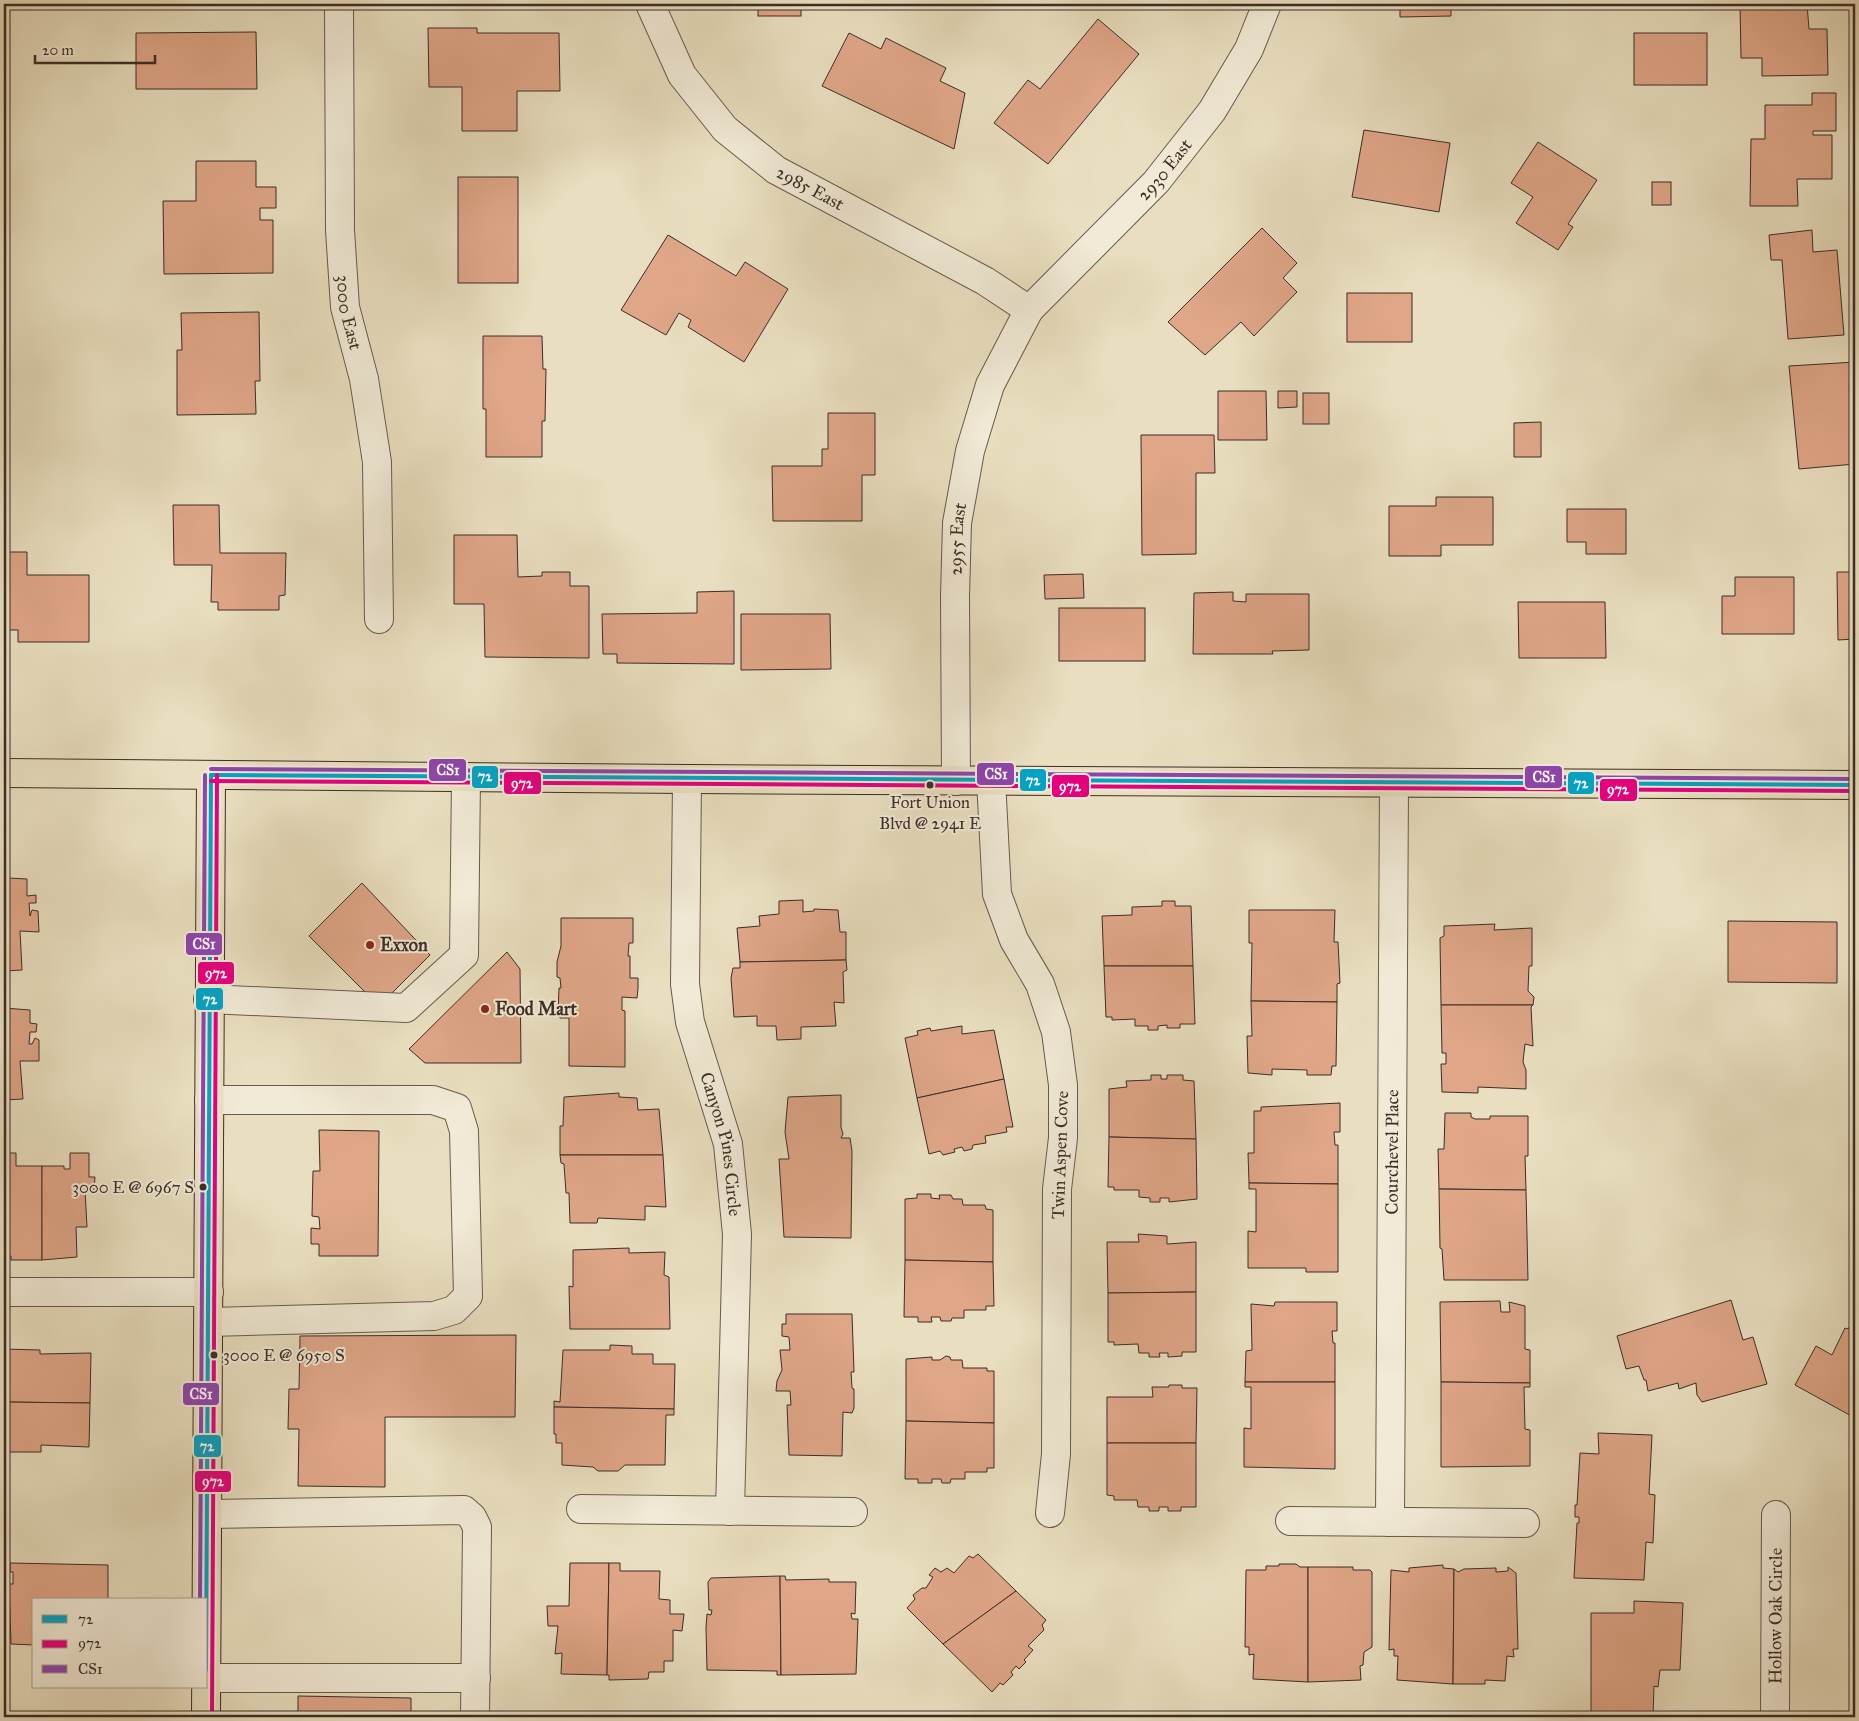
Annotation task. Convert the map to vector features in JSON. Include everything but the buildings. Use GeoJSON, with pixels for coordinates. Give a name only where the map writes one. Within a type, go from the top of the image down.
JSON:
{"type":"FeatureCollection","features":[{"type":"Feature","properties":{"kind":"main road"},"geometry":{"type":"LineString","coordinates":[[4,773],[956,781],[1855,785]]}},
{"type":"Feature","properties":{"kind":"main road"},"geometry":{"type":"LineString","coordinates":[[207,1598],[210,1322],[208,999],[211,775]]}},
{"type":"Feature","properties":{"kind":"main road"},"geometry":{"type":"LineString","coordinates":[[206,1688],[206,1717]]}},
{"type":"Feature","properties":{"kind":"street","name":"3000 East"},"geometry":{"type":"LineString","coordinates":[[339,4],[340,230],[343,278],[345,307],[364,378],[377,462],[379,619]]}},
{"type":"Feature","properties":{"kind":"street","name":"2985 East"},"geometry":{"type":"LineString","coordinates":[[650,4],[682,75],[725,129],[776,170],[985,281],[1029,310]]}},
{"type":"Feature","properties":{"kind":"street","name":"2930 East"},"geometry":{"type":"LineString","coordinates":[[1029,310],[1156,182],[1212,111],[1249,49],[1267,4]]}},
{"type":"Feature","properties":{"kind":"street","name":"2955 East"},"geometry":{"type":"LineString","coordinates":[[956,781],[954,596],[957,524],[970,451],[990,385],[1029,310]]}},
{"type":"Feature","properties":{"kind":"street"},"geometry":{"type":"LineString","coordinates":[[208,999],[406,1008],[464,955],[466,777]]}},
{"type":"Feature","properties":{"kind":"street","name":"Canyon Pines Circle"},"geometry":{"type":"LineString","coordinates":[[687,779],[685,984],[690,1022],[728,1144],[737,1234],[730,1511]]}},
{"type":"Feature","properties":{"kind":"street","name":"Twin Aspen Cove"},"geometry":{"type":"LineString","coordinates":[[991,780],[997,894],[1014,940],[1040,984],[1056,1032],[1064,1085],[1063,1138],[1057,1189],[1056,1454],[1050,1513]]}},
{"type":"Feature","properties":{"kind":"street","name":"Courchevel Place"},"geometry":{"type":"LineString","coordinates":[[1390,1522],[1394,783]]}},
{"type":"Feature","properties":{"kind":"street"},"geometry":{"type":"LineString","coordinates":[[209,1100],[433,1100],[457,1108],[464,1131],[468,1296],[454,1310],[434,1316],[210,1322]]}},
{"type":"Feature","properties":{"kind":"street"},"geometry":{"type":"LineString","coordinates":[[4,1292],[209,1292]]}},
{"type":"Feature","properties":{"kind":"street"},"geometry":{"type":"LineString","coordinates":[[582,1509],[853,1512]]}},
{"type":"Feature","properties":{"kind":"street"},"geometry":{"type":"LineString","coordinates":[[208,1514],[464,1510],[472,1517],[477,1528],[475,1717]]}},
{"type":"Feature","properties":{"kind":"street","name":"Hollow Oak Circle"},"geometry":{"type":"LineString","coordinates":[[1776,1515],[1776,1717]]}},
{"type":"Feature","properties":{"kind":"street"},"geometry":{"type":"LineString","coordinates":[[1290,1522],[1525,1523]]}},
{"type":"Feature","properties":{"kind":"street"},"geometry":{"type":"LineString","coordinates":[[208,1678],[476,1678]]}},
{"type":"Feature","properties":{"kind":"transit line","name":"CS1"},"geometry":{"type":"LineString","coordinates":[[211,769],[1855,779]]}},
{"type":"Feature","properties":{"kind":"transit line","name":"CS1"},"geometry":{"type":"LineString","coordinates":[[200,1598],[205,775]]}},
{"type":"Feature","properties":{"kind":"transit line","name":"72"},"geometry":{"type":"LineString","coordinates":[[211,775],[1855,785]]}},
{"type":"Feature","properties":{"kind":"transit line","name":"72"},"geometry":{"type":"LineString","coordinates":[[206,1598],[211,775]]}},
{"type":"Feature","properties":{"kind":"transit line","name":"972"},"geometry":{"type":"LineString","coordinates":[[212,1717],[217,775]]}},
{"type":"Feature","properties":{"kind":"transit line","name":"972"},"geometry":{"type":"LineString","coordinates":[[211,781],[1855,791]]}},
{"type":"Feature","properties":{"kind":"place","name":"Fort Union Blvd @ 2941 E"},"geometry":{"type":"Point","coordinates":[930,785]}},
{"type":"Feature","properties":{"kind":"place","name":"Exxon"},"geometry":{"type":"Point","coordinates":[370,945]}},
{"type":"Feature","properties":{"kind":"place","name":"Food Mart"},"geometry":{"type":"Point","coordinates":[485,1009]}},
{"type":"Feature","properties":{"kind":"place","name":"3000 E @ 6967 S"},"geometry":{"type":"Point","coordinates":[203,1187]}},
{"type":"Feature","properties":{"kind":"place","name":"3000 E @ 6950 S"},"geometry":{"type":"Point","coordinates":[214,1355]}}]}
